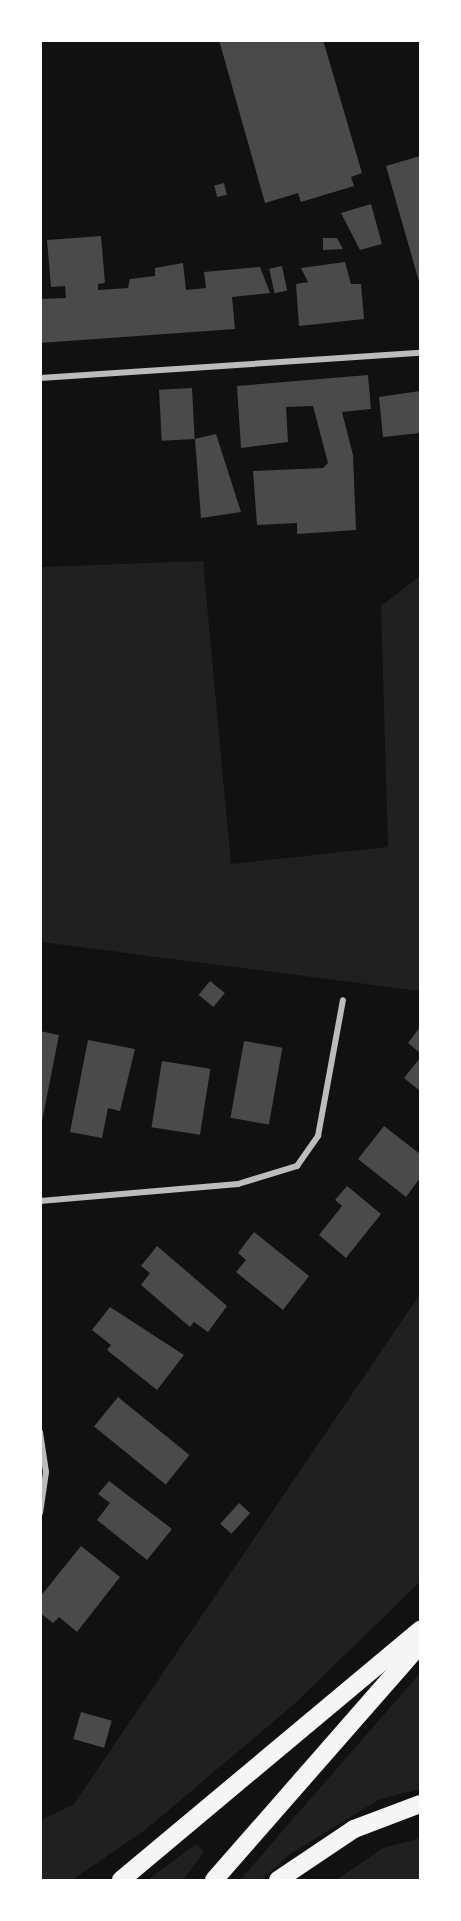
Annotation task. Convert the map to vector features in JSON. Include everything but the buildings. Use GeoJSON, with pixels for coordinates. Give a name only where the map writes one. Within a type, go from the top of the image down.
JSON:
{"type":"FeatureCollection","features":[{"type":"Feature","properties":{"kind":"highway"},"geometry":{"type":"LineString","coordinates":[[121,1881],[420,1630]]}},
{"type":"Feature","properties":{"kind":"highway"},"geometry":{"type":"LineString","coordinates":[[214,1881],[420,1645]]}},
{"type":"Feature","properties":{"kind":"highway"},"geometry":{"type":"LineString","coordinates":[[278,1881],[354,1829],[420,1804]]}},
{"type":"Feature","properties":{"kind":"street"},"geometry":{"type":"LineString","coordinates":[[40,378],[420,353]]}},
{"type":"Feature","properties":{"kind":"street"},"geometry":{"type":"LineString","coordinates":[[40,1201],[238,1184],[297,1166],[318,1136],[343,1000]]}},
{"type":"Feature","properties":{"kind":"street"},"geometry":{"type":"LineString","coordinates":[[40,1432],[46,1472],[40,1513]]}},
{"type":"Feature","properties":{"kind":"shaded area"},"geometry":{"type":"Polygon","coordinates":[[[203,561],[231,864],[388,847],[381,606],[420,576],[420,991],[41,942],[41,567],[203,561]]]}},
{"type":"Feature","properties":{"kind":"shaded area"},"geometry":{"type":"Polygon","coordinates":[[[420,1294],[420,1582],[292,1706],[145,1830],[72,1880],[41,1880],[41,1820],[74,1804],[420,1294]]]}},
{"type":"Feature","properties":{"kind":"shaded area"},"geometry":{"type":"Polygon","coordinates":[[[420,1673],[420,1789],[380,1799],[290,1854],[261,1880],[240,1880],[420,1673]]]}},
{"type":"Feature","properties":{"kind":"shaded area"},"geometry":{"type":"Polygon","coordinates":[[[420,1838],[420,1880],[336,1880],[383,1848],[420,1838]]]}},
{"type":"Feature","properties":{"kind":"shaded area"},"geometry":{"type":"Polygon","coordinates":[[[196,1844],[204,1852],[183,1880],[148,1880],[196,1844]]]}}]}
